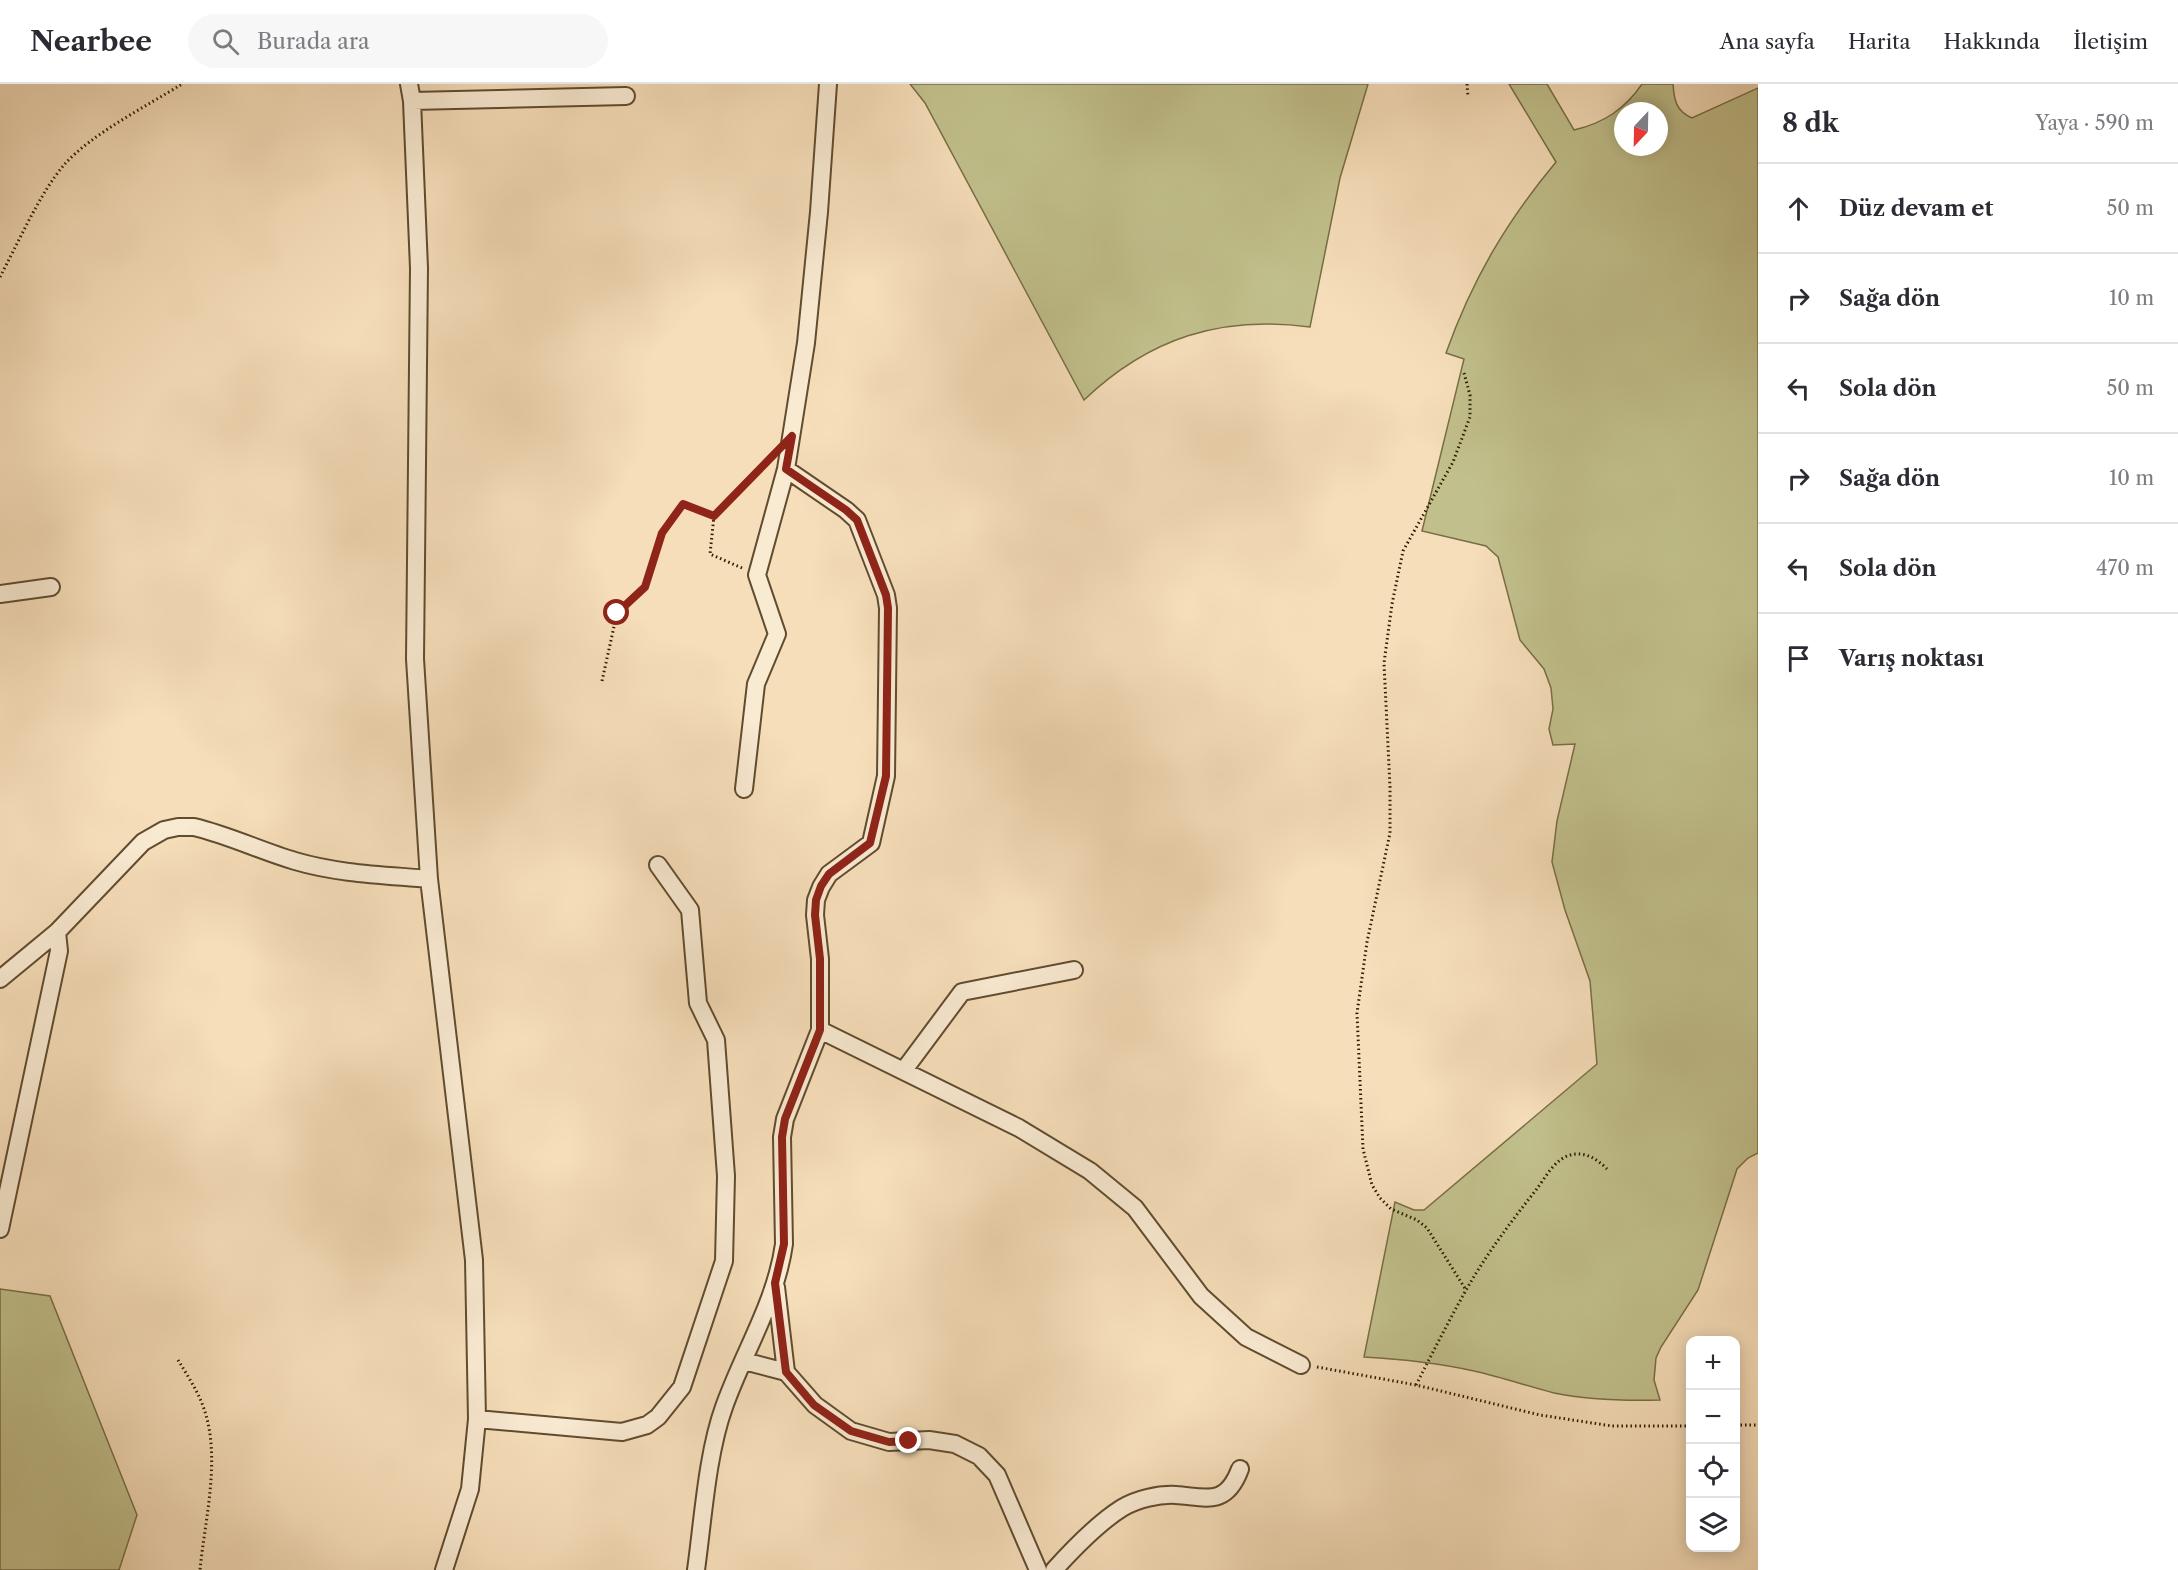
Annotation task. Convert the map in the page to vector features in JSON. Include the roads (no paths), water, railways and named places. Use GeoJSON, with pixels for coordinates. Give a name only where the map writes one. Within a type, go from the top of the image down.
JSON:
{"type":"FeatureCollection","features":[{"type":"Feature","properties":{"kind":"street"},"geometry":{"type":"LineString","coordinates":[[409,84],[412,101],[419,268],[415,659],[429,879],[474,1260],[477,1419],[470,1489],[444,1570]]}},
{"type":"Feature","properties":{"kind":"street"},"geometry":{"type":"LineString","coordinates":[[744,789],[756,684],[777,634],[757,575],[786,469],[807,343],[828,84]]}},
{"type":"Feature","properties":{"kind":"street"},"geometry":{"type":"LineString","coordinates":[[412,101],[626,96]]}},
{"type":"Feature","properties":{"kind":"street"},"geometry":{"type":"LineString","coordinates":[[696,1570],[711,1462],[723,1408],[775,1283],[784,1244],[782,1137],[785,1119],[820,1030],[820,959],[815,915],[816,900],[829,874],[870,843],[886,776],[888,608],[886,595],[857,520],[786,469]]}},
{"type":"Feature","properties":{"kind":"street"},"geometry":{"type":"LineString","coordinates":[[0,594],[51,587]]}},
{"type":"Feature","properties":{"kind":"street"},"geometry":{"type":"LineString","coordinates":[[0,979],[57,932],[143,842],[164,830],[194,827],[317,867],[429,879]]}},
{"type":"Feature","properties":{"kind":"street"},"geometry":{"type":"LineString","coordinates":[[477,1419],[622,1432],[647,1425],[658,1417],[682,1387],[724,1261],[726,1176],[716,1040],[698,1003],[690,910],[658,865]]}},
{"type":"Feature","properties":{"kind":"street"},"geometry":{"type":"LineString","coordinates":[[0,1229],[59,951],[57,932]]}},
{"type":"Feature","properties":{"kind":"street"},"geometry":{"type":"LineString","coordinates":[[904,1070],[962,992],[1074,970]]}},
{"type":"Feature","properties":{"kind":"street"},"geometry":{"type":"LineString","coordinates":[[820,1030],[1019,1128],[1090,1171],[1135,1208],[1201,1296],[1246,1337],[1301,1365]]}},
{"type":"Feature","properties":{"kind":"street"},"geometry":{"type":"LineString","coordinates":[[775,1283],[786,1372],[814,1405],[851,1431],[889,1442],[929,1440],[955,1444],[979,1456],[997,1475],[1038,1570]]}},
{"type":"Feature","properties":{"kind":"street"},"geometry":{"type":"LineString","coordinates":[[744,1360],[786,1372]]}},
{"type":"Feature","properties":{"kind":"street"},"geometry":{"type":"LineString","coordinates":[[1054,1570],[1070,1552],[1123,1508],[1148,1498],[1174,1495],[1201,1499],[1211,1498],[1230,1488],[1240,1469]]}}]}
